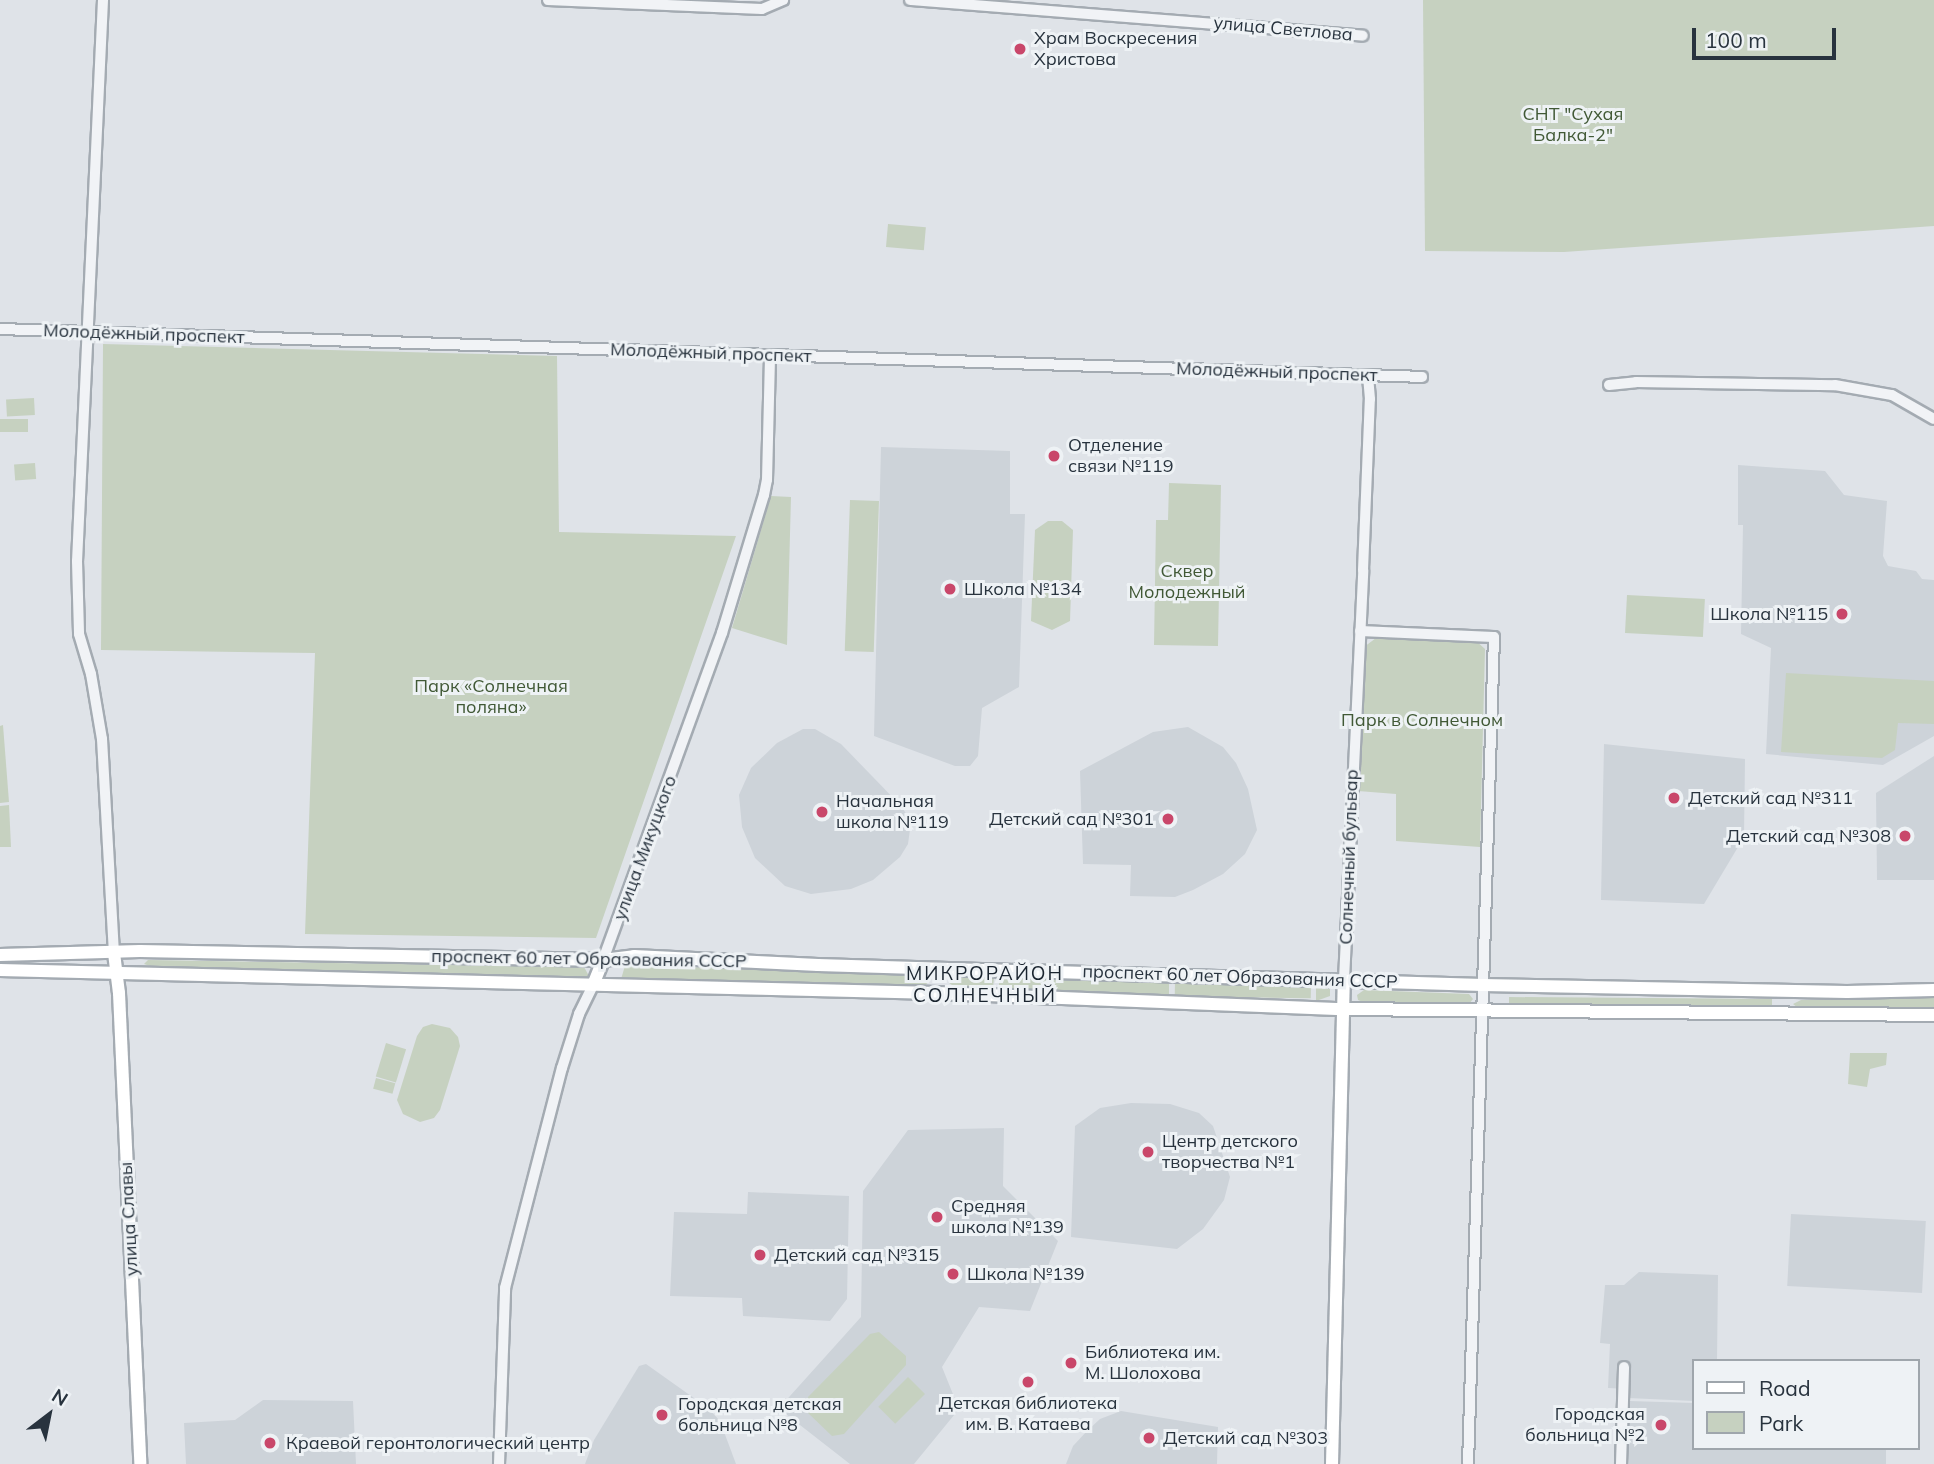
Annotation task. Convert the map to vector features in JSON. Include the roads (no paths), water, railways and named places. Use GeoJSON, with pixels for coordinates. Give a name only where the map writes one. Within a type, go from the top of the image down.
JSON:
{"type":"FeatureCollection","features":[{"type":"Feature","properties":{"kind":"main road","name":"проспект 60 лет Образования СССР"},"geometry":{"type":"LineString","coordinates":[[0,955],[114,953],[603,960],[634,956],[939,969],[1483,985],[1787,991],[1934,990]]}},
{"type":"Feature","properties":{"kind":"main road","name":"улица Славы"},"geometry":{"type":"LineString","coordinates":[[114,953],[140,1464]]}},
{"type":"Feature","properties":{"kind":"main road","name":"улица Микуцкого"},"geometry":{"type":"LineString","coordinates":[[593,985],[603,960]]}},
{"type":"Feature","properties":{"kind":"main road"},"geometry":{"type":"LineString","coordinates":[[937,993],[939,969]]}},
{"type":"Feature","properties":{"kind":"main road","name":"проспект 60 лет Образования СССР"},"geometry":{"type":"LineString","coordinates":[[0,970],[937,993],[1343,1009],[1934,1015]]}},
{"type":"Feature","properties":{"kind":"main road","name":"Солнечный бульвар"},"geometry":{"type":"LineString","coordinates":[[1332,1464],[1344,980]]}},
{"type":"Feature","properties":{"kind":"main road"},"geometry":{"type":"LineString","coordinates":[[1782,1015],[1787,991]]}},
{"type":"Feature","properties":{"kind":"street"},"geometry":{"type":"LineString","coordinates":[[103,0],[77,561],[79,634],[99,712],[106,779],[114,953]]}},
{"type":"Feature","properties":{"kind":"street"},"geometry":{"type":"LineString","coordinates":[[548,0],[762,9],[783,0]]}},
{"type":"Feature","properties":{"kind":"street","name":"улица Светлова"},"geometry":{"type":"LineString","coordinates":[[910,0],[1363,36]]}},
{"type":"Feature","properties":{"kind":"street","name":"Молодёжный проспект"},"geometry":{"type":"LineString","coordinates":[[0,330],[923,358],[1422,377]]}},
{"type":"Feature","properties":{"kind":"street","name":"улица Микуцкого"},"geometry":{"type":"LineString","coordinates":[[603,960],[722,634],[764,495],[767,480],[770,355]]}},
{"type":"Feature","properties":{"kind":"street","name":"Солнечный бульвар"},"geometry":{"type":"LineString","coordinates":[[1344,980],[1370,399],[1368,376]]}},
{"type":"Feature","properties":{"kind":"street"},"geometry":{"type":"LineString","coordinates":[[1609,385],[1636,382],[1835,385],[1867,389],[1909,402],[1934,419]]}},
{"type":"Feature","properties":{"kind":"street"},"geometry":{"type":"LineString","coordinates":[[1360,631],[1494,637],[1468,1464]]}},
{"type":"Feature","properties":{"kind":"street","name":"улица Микуцкого"},"geometry":{"type":"LineString","coordinates":[[499,1464],[505,1288],[562,1068],[579,1014],[593,985]]}},
{"type":"Feature","properties":{"kind":"street"},"geometry":{"type":"LineString","coordinates":[[1621,1464],[1624,1367]]}},
{"type":"Feature","properties":{"kind":"place","name":"Храм Воскресения Христова"},"geometry":{"type":"Point","coordinates":[1020,49]}},
{"type":"Feature","properties":{"kind":"place","name":"Отделение связи №119"},"geometry":{"type":"Point","coordinates":[1054,456]}},
{"type":"Feature","properties":{"kind":"place","name":"Школа №134"},"geometry":{"type":"Point","coordinates":[950,589]}},
{"type":"Feature","properties":{"kind":"place","name":"Школа №115"},"geometry":{"type":"Point","coordinates":[1842,614]}},
{"type":"Feature","properties":{"kind":"place","name":"Детский сад №311"},"geometry":{"type":"Point","coordinates":[1674,798]}},
{"type":"Feature","properties":{"kind":"place","name":"Начальная школа №119"},"geometry":{"type":"Point","coordinates":[822,812]}},
{"type":"Feature","properties":{"kind":"place","name":"Детский сад №301"},"geometry":{"type":"Point","coordinates":[1168,819]}},
{"type":"Feature","properties":{"kind":"place","name":"Детский сад №308"},"geometry":{"type":"Point","coordinates":[1905,836]}},
{"type":"Feature","properties":{"kind":"place","name":"Центр детского творчества №1"},"geometry":{"type":"Point","coordinates":[1148,1152]}},
{"type":"Feature","properties":{"kind":"place","name":"Средняя школа №139"},"geometry":{"type":"Point","coordinates":[937,1217]}},
{"type":"Feature","properties":{"kind":"place","name":"Детский сад №315"},"geometry":{"type":"Point","coordinates":[760,1255]}},
{"type":"Feature","properties":{"kind":"place","name":"Школа №139"},"geometry":{"type":"Point","coordinates":[953,1274]}},
{"type":"Feature","properties":{"kind":"place","name":"Библиотека им. М. Шолохова"},"geometry":{"type":"Point","coordinates":[1071,1363]}},
{"type":"Feature","properties":{"kind":"place","name":"Детская библиотека им. В. Катаева"},"geometry":{"type":"Point","coordinates":[1028,1382]}},
{"type":"Feature","properties":{"kind":"place","name":"Городская детская больница №8"},"geometry":{"type":"Point","coordinates":[662,1415]}},
{"type":"Feature","properties":{"kind":"place","name":"Городская больница №2"},"geometry":{"type":"Point","coordinates":[1661,1425]}},
{"type":"Feature","properties":{"kind":"place","name":"Детский сад №303"},"geometry":{"type":"Point","coordinates":[1149,1438]}},
{"type":"Feature","properties":{"kind":"place","name":"Краевой геронтологический центр"},"geometry":{"type":"Point","coordinates":[270,1443]}},
{"type":"Feature","properties":{"kind":"district","name":"МИКРОРАЙОН СОЛНЕЧНЫЙ"},"geometry":{"type":"Point","coordinates":[985,985]}},
{"type":"Feature","properties":{"kind":"park label","name":"СНТ \"Сухая Балка-2\""},"geometry":{"type":"Point","coordinates":[1573,125]}},
{"type":"Feature","properties":{"kind":"park label","name":"Сквер Молодежный"},"geometry":{"type":"Point","coordinates":[1187,582]}},
{"type":"Feature","properties":{"kind":"park label","name":"Парк «Солнечная поляна»"},"geometry":{"type":"Point","coordinates":[491,697]}},
{"type":"Feature","properties":{"kind":"park label","name":"Парк в Солнечном"},"geometry":{"type":"Point","coordinates":[1422,720]}}]}
